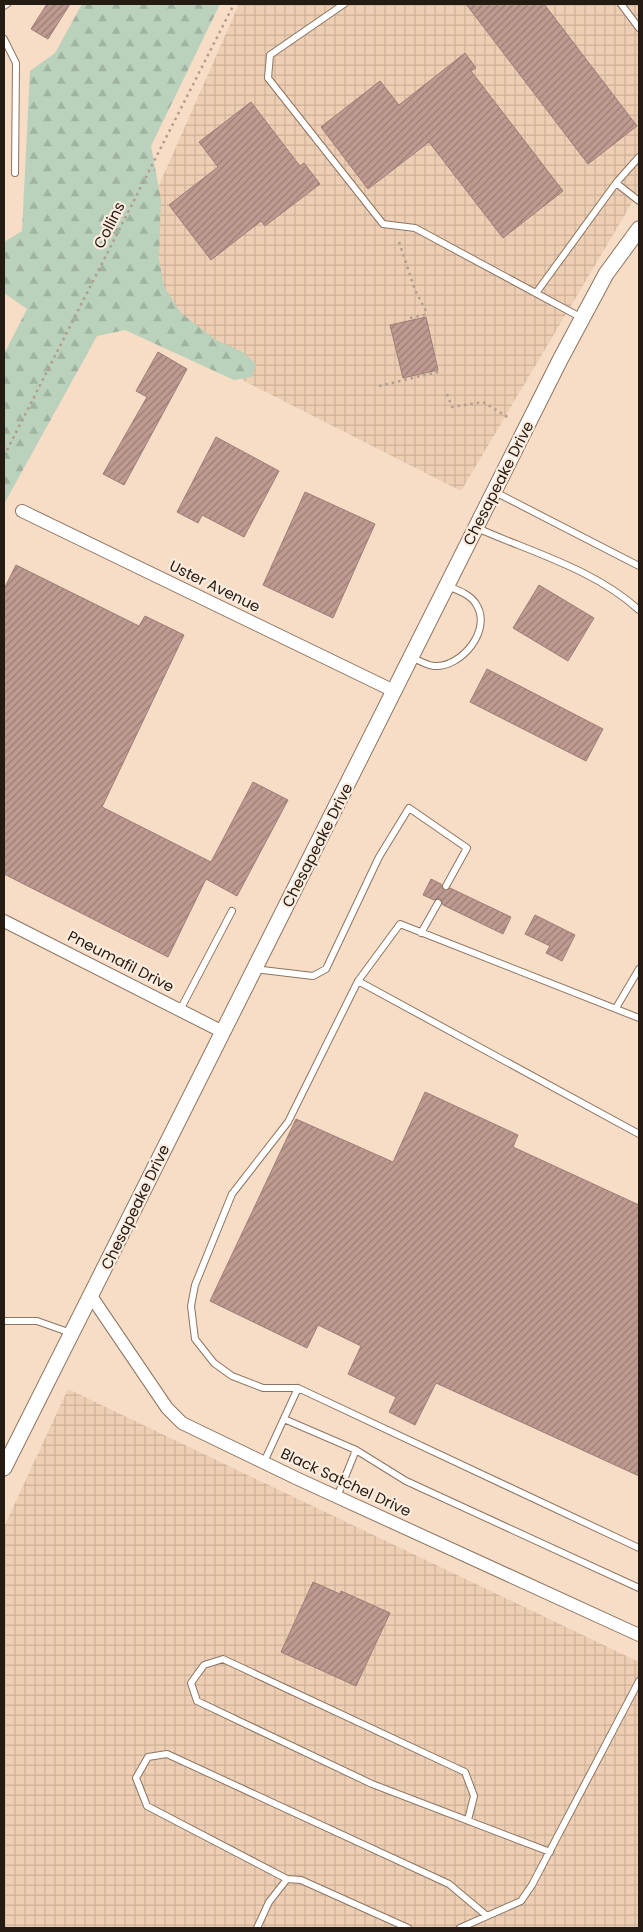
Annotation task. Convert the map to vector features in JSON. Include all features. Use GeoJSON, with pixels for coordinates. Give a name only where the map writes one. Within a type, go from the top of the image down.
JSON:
{"type":"FeatureCollection","features":[{"type":"Feature","properties":{"kind":"street","name":"Chesapeake Drive"},"geometry":{"type":"LineString","coordinates":[[4,1468],[582,318],[606,274],[639,229]]}},
{"type":"Feature","properties":{"kind":"street","name":"Uster Avenue"},"geometry":{"type":"LineString","coordinates":[[22,511],[394,691]]}},
{"type":"Feature","properties":{"kind":"street","name":"Pneumafil Drive"},"geometry":{"type":"LineString","coordinates":[[4,921],[223,1032]]}},
{"type":"Feature","properties":{"kind":"street","name":"Black Satchel Drive"},"geometry":{"type":"LineString","coordinates":[[91,1296],[176,1419],[337,1497],[639,1635]]}},
{"type":"Feature","properties":{"kind":"lane"},"geometry":{"type":"LineString","coordinates":[[344,4],[270,55],[268,78],[383,224],[415,228],[582,318]]}},
{"type":"Feature","properties":{"kind":"lane"},"geometry":{"type":"LineString","coordinates":[[620,4],[639,28]]}},
{"type":"Feature","properties":{"kind":"lane"},"geometry":{"type":"LineString","coordinates":[[4,39],[16,63],[15,173]]}},
{"type":"Feature","properties":{"kind":"lane"},"geometry":{"type":"LineString","coordinates":[[536,293],[616,183],[639,157]]}},
{"type":"Feature","properties":{"kind":"lane"},"geometry":{"type":"LineString","coordinates":[[616,183],[639,201]]}},
{"type":"Feature","properties":{"kind":"lane"},"geometry":{"type":"LineString","coordinates":[[494,492],[639,566]]}},
{"type":"Feature","properties":{"kind":"lane"},"geometry":{"type":"LineString","coordinates":[[476,528],[520,547],[543,553],[607,587],[639,610]]}},
{"type":"Feature","properties":{"kind":"lane"},"geometry":{"type":"LineString","coordinates":[[411,656],[432,666],[443,666],[454,662],[471,645],[480,622],[477,605],[465,594],[446,586]]}},
{"type":"Feature","properties":{"kind":"lane"},"geometry":{"type":"LineString","coordinates":[[254,969],[313,976],[326,969],[379,857],[409,808],[467,848],[446,886]]}},
{"type":"Feature","properties":{"kind":"lane"},"geometry":{"type":"LineString","coordinates":[[421,932],[438,903]]}},
{"type":"Feature","properties":{"kind":"lane"},"geometry":{"type":"LineString","coordinates":[[180,1010],[232,911]]}},
{"type":"Feature","properties":{"kind":"lane"},"geometry":{"type":"LineString","coordinates":[[639,1018],[400,924],[358,981],[288,1122],[232,1194],[195,1285],[191,1306],[194,1339],[214,1363],[232,1376],[263,1388],[298,1388],[639,1548]]}},
{"type":"Feature","properties":{"kind":"lane"},"geometry":{"type":"LineString","coordinates":[[616,1008],[639,970]]}},
{"type":"Feature","properties":{"kind":"lane"},"geometry":{"type":"LineString","coordinates":[[358,981],[639,1134]]}},
{"type":"Feature","properties":{"kind":"lane"},"geometry":{"type":"LineString","coordinates":[[4,1321],[37,1321],[72,1334]]}},
{"type":"Feature","properties":{"kind":"lane"},"geometry":{"type":"LineString","coordinates":[[264,1462],[298,1388]]}},
{"type":"Feature","properties":{"kind":"lane"},"geometry":{"type":"LineString","coordinates":[[284,1419],[356,1450],[406,1481],[639,1588]]}},
{"type":"Feature","properties":{"kind":"lane"},"geometry":{"type":"LineString","coordinates":[[337,1497],[356,1450]]}},
{"type":"Feature","properties":{"kind":"lane"},"geometry":{"type":"LineString","coordinates":[[468,1820],[474,1796],[465,1772],[421,1750],[223,1659],[204,1665],[192,1684],[197,1701],[372,1784],[550,1852]]}},
{"type":"Feature","properties":{"kind":"lane"},"geometry":{"type":"LineString","coordinates":[[460,1928],[521,1901],[550,1852],[639,1680]]}},
{"type":"Feature","properties":{"kind":"lane"},"geometry":{"type":"LineString","coordinates":[[408,1928],[301,1880],[287,1879],[147,1806],[136,1778],[148,1757],[166,1754],[449,1884],[487,1916]]}},
{"type":"Feature","properties":{"kind":"lane"},"geometry":{"type":"LineString","coordinates":[[257,1928],[269,1902],[287,1879]]}},
{"type":"Feature","properties":{"kind":"path","name":"Collins"},"geometry":{"type":"LineString","coordinates":[[4,456],[234,4]]}},
{"type":"Feature","properties":{"kind":"path"},"geometry":{"type":"LineString","coordinates":[[398,242],[416,290],[427,312],[410,318]]}},
{"type":"Feature","properties":{"kind":"path"},"geometry":{"type":"LineString","coordinates":[[379,386],[442,371]]}},
{"type":"Feature","properties":{"kind":"path"},"geometry":{"type":"LineString","coordinates":[[447,394],[452,407],[483,402],[511,419]]}},
{"type":"Feature","properties":{"kind":"shaded area"},"geometry":{"type":"Polygon","coordinates":[[[239,4],[639,4],[639,191],[461,491],[244,381],[156,292],[153,199],[239,4]]]}},
{"type":"Feature","properties":{"kind":"shaded area"},"geometry":{"type":"Polygon","coordinates":[[[68,1389],[639,1662],[639,1928],[4,1928],[4,1527],[68,1389]]]}},
{"type":"Feature","properties":{"kind":"green space"},"geometry":{"type":"Polygon","coordinates":[[[82,4],[220,4],[151,146],[161,200],[159,259],[164,286],[181,313],[216,340],[243,352],[256,364],[252,377],[234,380],[125,330],[97,336],[4,504],[4,354],[27,309],[4,293],[4,242],[22,231],[30,71],[55,53],[82,4]]]}},
{"type":"Feature","properties":{"kind":"building"},"geometry":{"type":"Polygon","coordinates":[[[47,4],[70,4],[48,39],[31,29],[47,4]]]}},
{"type":"Feature","properties":{"kind":"building"},"geometry":{"type":"Polygon","coordinates":[[[466,4],[544,4],[637,126],[588,164],[466,4]]]}},
{"type":"Feature","properties":{"kind":"building"},"geometry":{"type":"Polygon","coordinates":[[[465,53],[476,68],[471,71],[563,191],[503,238],[429,142],[368,189],[321,127],[380,81],[399,105],[465,53]]]}},
{"type":"Feature","properties":{"kind":"building"},"geometry":{"type":"Polygon","coordinates":[[[251,102],[300,166],[304,163],[320,184],[265,226],[261,221],[211,260],[169,205],[218,167],[199,142],[251,102]]]}},
{"type":"Feature","properties":{"kind":"building"},"geometry":{"type":"Polygon","coordinates":[[[426,317],[438,370],[403,378],[390,325],[426,317]]]}},
{"type":"Feature","properties":{"kind":"building"},"geometry":{"type":"Polygon","coordinates":[[[158,352],[187,369],[124,485],[103,474],[147,397],[136,391],[158,352]]]}},
{"type":"Feature","properties":{"kind":"building"},"geometry":{"type":"Polygon","coordinates":[[[216,437],[279,471],[244,537],[202,515],[198,523],[177,512],[216,437]]]}},
{"type":"Feature","properties":{"kind":"building"},"geometry":{"type":"Polygon","coordinates":[[[305,492],[375,524],[333,618],[263,585],[305,492]]]}},
{"type":"Feature","properties":{"kind":"building"},"geometry":{"type":"Polygon","coordinates":[[[16,565],[139,626],[145,616],[184,635],[102,807],[211,862],[253,782],[288,800],[237,896],[206,879],[168,957],[4,874],[4,589],[16,565]]]}},
{"type":"Feature","properties":{"kind":"building"},"geometry":{"type":"Polygon","coordinates":[[[539,585],[594,618],[568,661],[513,628],[539,585]]]}},
{"type":"Feature","properties":{"kind":"building"},"geometry":{"type":"Polygon","coordinates":[[[487,669],[603,729],[586,761],[470,702],[487,669]]]}},
{"type":"Feature","properties":{"kind":"building"},"geometry":{"type":"Polygon","coordinates":[[[431,879],[441,884],[444,891],[450,888],[511,917],[503,934],[443,905],[440,898],[434,900],[423,895],[431,879]]]}},
{"type":"Feature","properties":{"kind":"building"},"geometry":{"type":"Polygon","coordinates":[[[535,915],[575,935],[562,961],[546,953],[550,946],[525,934],[535,915]]]}},
{"type":"Feature","properties":{"kind":"building"},"geometry":{"type":"Polygon","coordinates":[[[425,1092],[518,1135],[513,1147],[639,1205],[639,1476],[436,1383],[415,1425],[389,1412],[396,1397],[348,1374],[361,1346],[318,1325],[307,1348],[210,1301],[296,1119],[393,1162],[425,1092]]]}},
{"type":"Feature","properties":{"kind":"building"},"geometry":{"type":"Polygon","coordinates":[[[313,1582],[340,1594],[341,1591],[390,1613],[356,1686],[281,1652],[313,1582]]]}}]}
